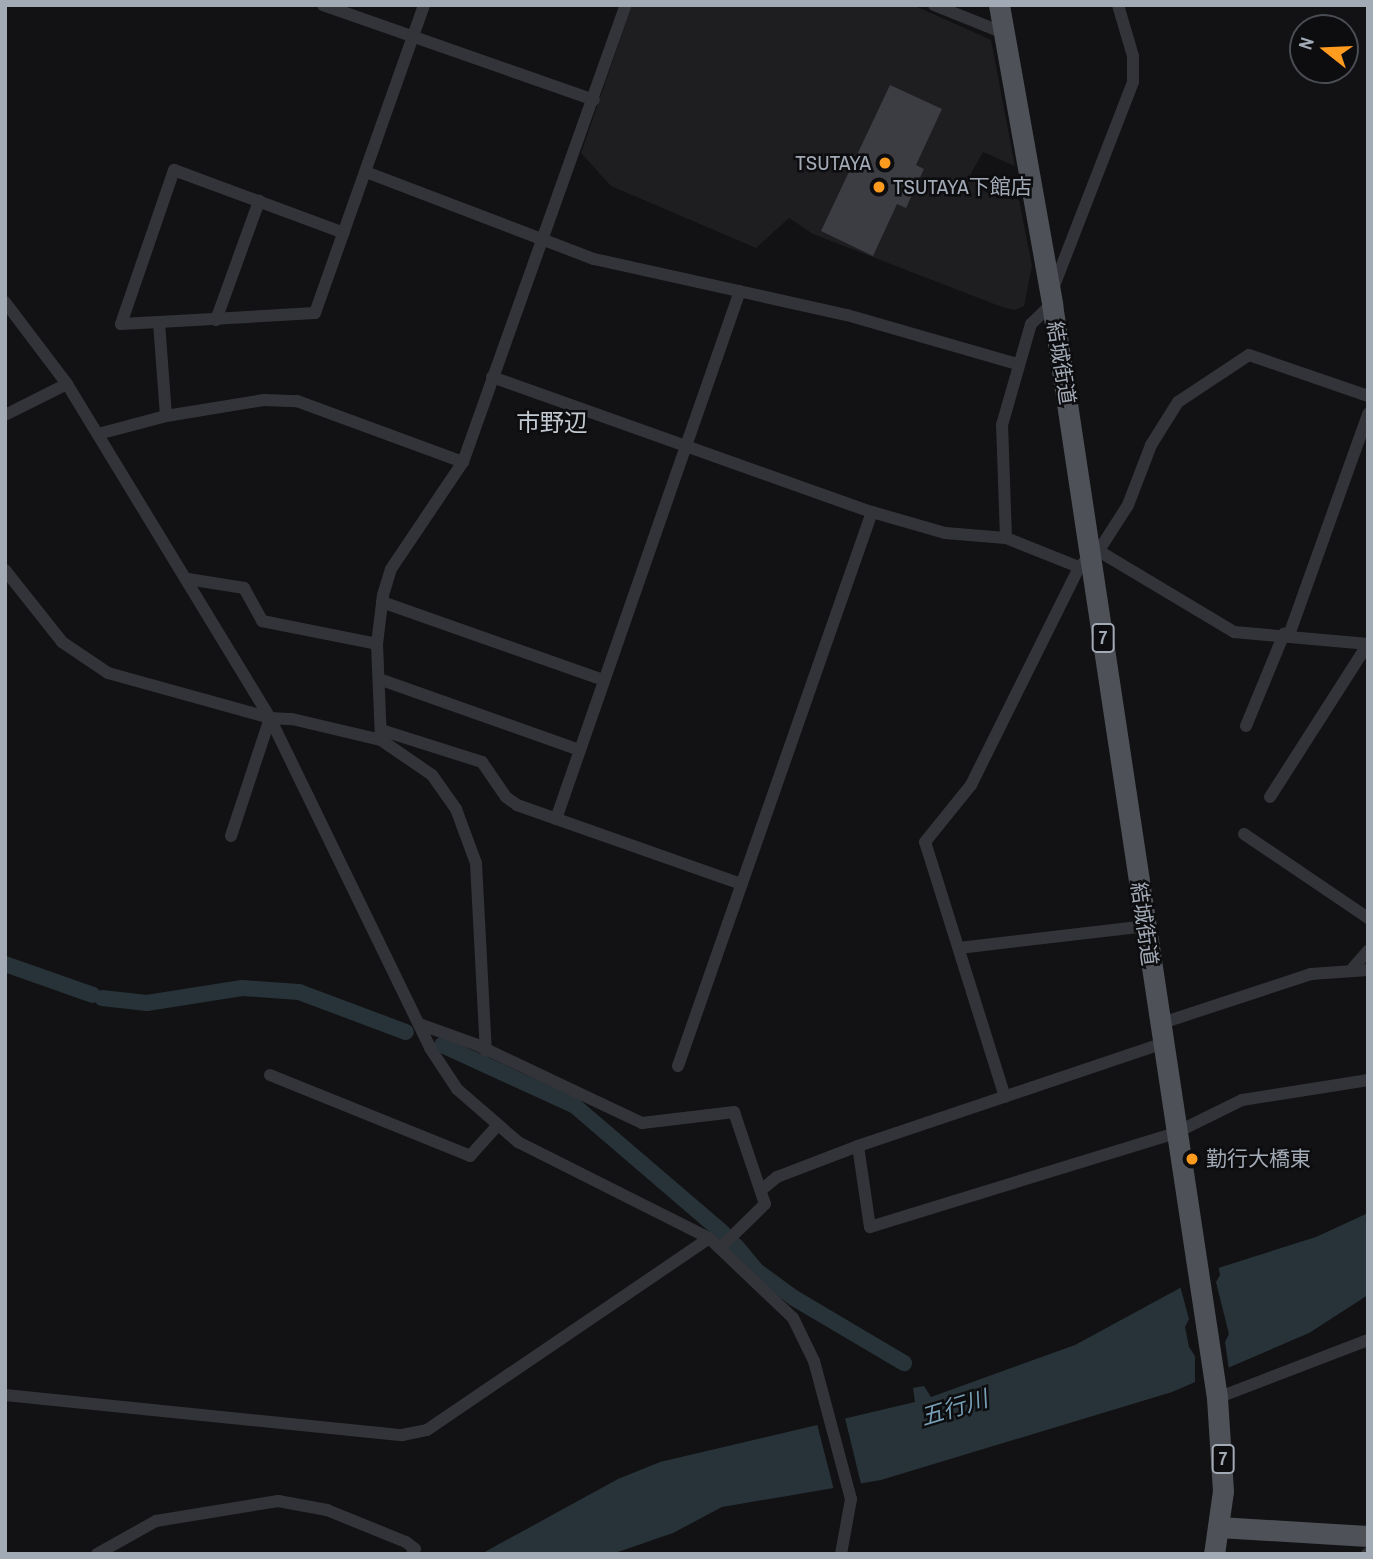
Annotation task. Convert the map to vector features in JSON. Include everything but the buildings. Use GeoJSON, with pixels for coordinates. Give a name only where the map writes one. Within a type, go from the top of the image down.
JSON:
{"type":"FeatureCollection","features":[{"type":"Feature","properties":{"kind":"main road","name":"結城街道"},"geometry":{"type":"LineString","coordinates":[[999,5],[1051,299],[1216,1395],[1224,1465],[1214,1554]]}},
{"type":"Feature","properties":{"kind":"main road"},"geometry":{"type":"LineString","coordinates":[[1219,1527],[1368,1536]]}},
{"type":"Feature","properties":{"kind":"street"},"geometry":{"type":"LineString","coordinates":[[323,5],[594,100]]}},
{"type":"Feature","properties":{"kind":"street"},"geometry":{"type":"LineString","coordinates":[[344,233],[174,170],[121,324],[315,313],[344,233],[366,172],[424,5]]}},
{"type":"Feature","properties":{"kind":"street"},"geometry":{"type":"LineString","coordinates":[[486,1051],[480,979],[482,920],[470,838],[432,775],[381,735],[377,644],[382,602],[391,569],[463,462],[541,236],[594,100],[626,5]]}},
{"type":"Feature","properties":{"kind":"street"},"geometry":{"type":"LineString","coordinates":[[934,5],[1004,33]]}},
{"type":"Feature","properties":{"kind":"street","name":"結城街道"},"geometry":{"type":"LineString","coordinates":[[1051,299],[1133,82],[1133,56],[1118,5]]}},
{"type":"Feature","properties":{"kind":"street"},"geometry":{"type":"LineString","coordinates":[[366,172],[541,236],[594,259],[847,315],[1017,364]]}},
{"type":"Feature","properties":{"kind":"street"},"geometry":{"type":"LineString","coordinates":[[216,320],[259,201]]}},
{"type":"Feature","properties":{"kind":"street"},"geometry":{"type":"LineString","coordinates":[[556,819],[688,448],[740,291]]}},
{"type":"Feature","properties":{"kind":"street"},"geometry":{"type":"LineString","coordinates":[[1006,538],[1002,425],[1017,364],[1031,324],[1051,299]]}},
{"type":"Feature","properties":{"kind":"street"},"geometry":{"type":"LineString","coordinates":[[5,302],[67,384],[188,579],[270,718],[419,1024],[457,1089],[497,1126],[558,1166],[615,1188],[709,1238],[793,1318],[814,1361],[851,1499],[841,1554]]}},
{"type":"Feature","properties":{"kind":"street"},"geometry":{"type":"LineString","coordinates":[[159,322],[166,416]]}},
{"type":"Feature","properties":{"kind":"street"},"geometry":{"type":"LineString","coordinates":[[1005,1097],[925,842],[971,785],[1089,558],[1128,505],[1151,445],[1178,402],[1216,374],[1249,355],[1368,396]]}},
{"type":"Feature","properties":{"kind":"street"},"geometry":{"type":"LineString","coordinates":[[492,377],[872,512],[945,533],[1006,538],[1089,558],[1234,632],[1286,634],[1368,644],[1270,797]]}},
{"type":"Feature","properties":{"kind":"street"},"geometry":{"type":"LineString","coordinates":[[5,415],[67,384]]}},
{"type":"Feature","properties":{"kind":"street"},"geometry":{"type":"LineString","coordinates":[[97,433],[166,416],[264,400],[297,401],[463,462]]}},
{"type":"Feature","properties":{"kind":"street"},"geometry":{"type":"LineString","coordinates":[[1246,726],[1286,634],[1368,415]]}},
{"type":"Feature","properties":{"kind":"street"},"geometry":{"type":"LineString","coordinates":[[678,1066],[872,512]]}},
{"type":"Feature","properties":{"kind":"street"},"geometry":{"type":"LineString","coordinates":[[5,570],[62,642],[93,665],[270,718],[292,719],[381,735],[470,755],[482,762],[512,803],[741,884]]}},
{"type":"Feature","properties":{"kind":"street"},"geometry":{"type":"LineString","coordinates":[[188,579],[244,588],[262,621],[377,644]]}},
{"type":"Feature","properties":{"kind":"street"},"geometry":{"type":"LineString","coordinates":[[382,602],[604,680]]}},
{"type":"Feature","properties":{"kind":"street"},"geometry":{"type":"LineString","coordinates":[[379,679],[580,750]]}},
{"type":"Feature","properties":{"kind":"street"},"geometry":{"type":"LineString","coordinates":[[231,835],[270,718]]}},
{"type":"Feature","properties":{"kind":"street"},"geometry":{"type":"LineString","coordinates":[[1244,834],[1368,918]]}},
{"type":"Feature","properties":{"kind":"street"},"geometry":{"type":"LineString","coordinates":[[959,948],[1145,926]]}},
{"type":"Feature","properties":{"kind":"street"},"geometry":{"type":"LineString","coordinates":[[1353,968],[1368,951]]}},
{"type":"Feature","properties":{"kind":"street"},"geometry":{"type":"LineString","coordinates":[[761,1190],[777,1177],[858,1146],[1005,1097],[1311,974],[1353,968],[1368,970]]}},
{"type":"Feature","properties":{"kind":"street"},"geometry":{"type":"LineString","coordinates":[[419,1024],[486,1051],[642,1123],[734,1112],[761,1190],[762,1211],[720,1248]]}},
{"type":"Feature","properties":{"kind":"street"},"geometry":{"type":"LineString","coordinates":[[270,1075],[470,1156],[497,1126]]}},
{"type":"Feature","properties":{"kind":"street"},"geometry":{"type":"LineString","coordinates":[[858,1146],[870,1227],[1175,1133],[1242,1100],[1368,1080]]}},
{"type":"Feature","properties":{"kind":"street"},"geometry":{"type":"LineString","coordinates":[[5,1395],[402,1435],[426,1430],[709,1238]]}},
{"type":"Feature","properties":{"kind":"street"},"geometry":{"type":"LineString","coordinates":[[1216,1395],[1368,1340]]}},
{"type":"Feature","properties":{"kind":"street"},"geometry":{"type":"LineString","coordinates":[[97,1554],[156,1521],[278,1502],[302,1503],[342,1516],[406,1542],[415,1549],[412,1554]]}},
{"type":"Feature","properties":{"kind":"shaded area"},"geometry":{"type":"Polygon","coordinates":[[[632,5],[913,5],[991,40],[1015,166],[983,152],[970,175],[1019,200],[1032,266],[1024,306],[1015,310],[1002,307],[813,234],[789,218],[756,248],[611,186],[581,153],[632,5]]]}},
{"type":"Feature","properties":{"kind":"water","name":"五行川"},"geometry":{"type":"Polygon","coordinates":[[[1368,1213],[1368,1295],[1309,1333],[1172,1392],[881,1480],[722,1507],[673,1533],[612,1554],[481,1554],[618,1479],[660,1462],[915,1402],[913,1388],[924,1386],[931,1397],[1075,1345],[1215,1269],[1316,1237],[1368,1213]]]}},
{"type":"Feature","properties":{"kind":"pier"},"geometry":{"type":"Polygon","coordinates":[[[1218,1264],[1220,1275],[1216,1282],[1229,1334],[1225,1342],[1229,1370],[1195,1386],[1195,1356],[1189,1347],[1185,1327],[1189,1319],[1179,1282],[1218,1264]]]}},
{"type":"Feature","properties":{"kind":"pier"},"geometry":{"type":"Polygon","coordinates":[[[844,1414],[862,1488],[835,1494],[816,1420],[844,1414]]]}},
{"type":"Feature","properties":{"kind":"waterway"},"geometry":{"type":"LineString","coordinates":[[5,964],[93,995]]}},
{"type":"Feature","properties":{"kind":"waterway"},"geometry":{"type":"LineString","coordinates":[[102,998],[147,1003],[242,988],[299,992],[406,1032]]}},
{"type":"Feature","properties":{"kind":"waterway"},"geometry":{"type":"LineString","coordinates":[[442,1045],[575,1106],[723,1233]]}},
{"type":"Feature","properties":{"kind":"waterway"},"geometry":{"type":"LineString","coordinates":[[736,1246],[757,1271],[794,1298],[904,1363]]}},
{"type":"Feature","properties":{"kind":"place","name":"TSUTAYA"},"geometry":{"type":"Point","coordinates":[885,163]}},
{"type":"Feature","properties":{"kind":"place","name":"TSUTAYA下館店"},"geometry":{"type":"Point","coordinates":[879,187]}},
{"type":"Feature","properties":{"kind":"place","name":"勤行大橋東"},"geometry":{"type":"Point","coordinates":[1192,1159]}},
{"type":"Feature","properties":{"kind":"district","name":"市野辺"},"geometry":{"type":"Point","coordinates":[552,423]}}]}
